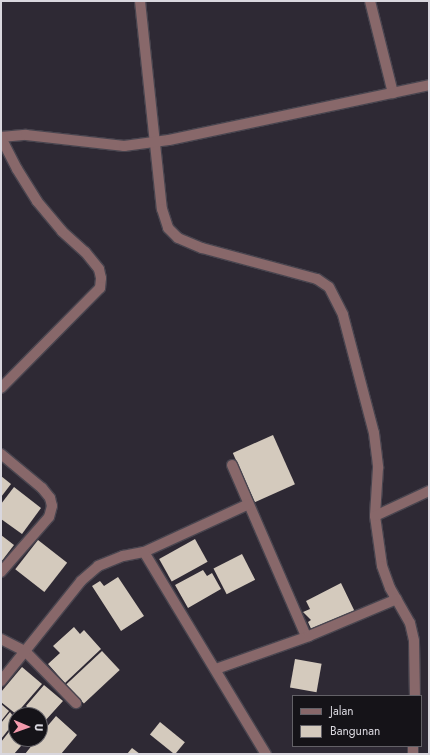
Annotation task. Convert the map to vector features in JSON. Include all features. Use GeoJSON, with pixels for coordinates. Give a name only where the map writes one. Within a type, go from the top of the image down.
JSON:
{"type":"FeatureCollection","features":[{"type":"Feature","properties":{"kind":"street"},"geometry":{"type":"LineString","coordinates":[[140,1],[162,208],[168,228],[178,238],[202,248],[289,270],[317,279],[329,287],[343,315],[374,433],[378,468],[375,516],[382,566],[410,623],[414,641],[415,695]]}},
{"type":"Feature","properties":{"kind":"street"},"geometry":{"type":"LineString","coordinates":[[370,1],[393,93]]}},
{"type":"Feature","properties":{"kind":"street"},"geometry":{"type":"LineString","coordinates":[[1,388],[100,288],[101,278],[99,269],[85,252],[62,231],[37,201],[17,169],[1,137],[26,135],[124,146],[155,142],[429,85]]}},
{"type":"Feature","properties":{"kind":"street"},"geometry":{"type":"LineString","coordinates":[[1,454],[42,488],[50,498],[52,506],[49,517],[1,572]]}},
{"type":"Feature","properties":{"kind":"street"},"geometry":{"type":"LineString","coordinates":[[232,465],[307,636]]}},
{"type":"Feature","properties":{"kind":"street"},"geometry":{"type":"LineString","coordinates":[[375,516],[429,491]]}},
{"type":"Feature","properties":{"kind":"street"},"geometry":{"type":"LineString","coordinates":[[1,681],[81,581],[98,566],[123,556],[144,552],[248,504]]}},
{"type":"Feature","properties":{"kind":"street"},"geometry":{"type":"LineString","coordinates":[[144,552],[266,754]]}},
{"type":"Feature","properties":{"kind":"street"},"geometry":{"type":"LineString","coordinates":[[216,670],[307,636],[397,599]]}},
{"type":"Feature","properties":{"kind":"street"},"geometry":{"type":"LineString","coordinates":[[1,638],[25,651],[76,703]]}},
{"type":"Feature","properties":{"kind":"building"},"geometry":{"type":"Polygon","coordinates":[[[273,435],[295,484],[255,502],[233,453],[273,435]]]}},
{"type":"Feature","properties":{"kind":"building"},"geometry":{"type":"Polygon","coordinates":[[[1,476],[11,484],[1,497],[1,476]]]}},
{"type":"Feature","properties":{"kind":"building"},"geometry":{"type":"Polygon","coordinates":[[[14,487],[41,508],[22,534],[1,519],[1,504],[14,487]]]}},
{"type":"Feature","properties":{"kind":"building"},"geometry":{"type":"Polygon","coordinates":[[[1,535],[14,545],[1,562],[1,535]]]}},
{"type":"Feature","properties":{"kind":"building"},"geometry":{"type":"Polygon","coordinates":[[[195,539],[208,562],[172,582],[159,559],[195,539]]]}},
{"type":"Feature","properties":{"kind":"building"},"geometry":{"type":"Polygon","coordinates":[[[38,540],[67,563],[44,592],[15,569],[38,540]]]}},
{"type":"Feature","properties":{"kind":"building"},"geometry":{"type":"Polygon","coordinates":[[[242,554],[255,580],[227,594],[213,569],[242,554]]]}},
{"type":"Feature","properties":{"kind":"building"},"geometry":{"type":"Polygon","coordinates":[[[203,570],[207,576],[212,573],[221,589],[188,608],[175,585],[203,570]]]}},
{"type":"Feature","properties":{"kind":"building"},"geometry":{"type":"Polygon","coordinates":[[[118,577],[144,616],[121,631],[92,586],[100,581],[104,586],[118,577]]]}},
{"type":"Feature","properties":{"kind":"building"},"geometry":{"type":"Polygon","coordinates":[[[341,583],[355,612],[313,633],[308,622],[311,620],[303,612],[310,609],[306,601],[341,583]]]}},
{"type":"Feature","properties":{"kind":"building"},"geometry":{"type":"Polygon","coordinates":[[[74,627],[80,634],[84,630],[101,649],[65,683],[48,664],[60,653],[53,646],[74,627]]]}},
{"type":"Feature","properties":{"kind":"building"},"geometry":{"type":"Polygon","coordinates":[[[102,651],[120,670],[84,703],[66,684],[102,651]]]}},
{"type":"Feature","properties":{"kind":"building"},"geometry":{"type":"Polygon","coordinates":[[[295,659],[322,664],[317,692],[290,688],[295,659]]]}},
{"type":"Feature","properties":{"kind":"building"},"geometry":{"type":"Polygon","coordinates":[[[22,667],[42,684],[22,707],[8,708],[1,702],[1,692],[22,667]]]}},
{"type":"Feature","properties":{"kind":"building"},"geometry":{"type":"Polygon","coordinates":[[[44,685],[63,701],[48,718],[48,707],[26,706],[44,685]]]}},
{"type":"Feature","properties":{"kind":"building"},"geometry":{"type":"Polygon","coordinates":[[[1,704],[8,710],[8,712],[1,721],[1,704]]]}},
{"type":"Feature","properties":{"kind":"building"},"geometry":{"type":"Polygon","coordinates":[[[8,714],[8,730],[1,739],[1,723],[8,714]]]}},
{"type":"Feature","properties":{"kind":"building"},"geometry":{"type":"Polygon","coordinates":[[[56,716],[77,735],[61,754],[25,754],[31,747],[48,747],[48,726],[56,716]]]}},
{"type":"Feature","properties":{"kind":"building"},"geometry":{"type":"Polygon","coordinates":[[[160,722],[185,742],[174,754],[150,734],[160,722]]]}},
{"type":"Feature","properties":{"kind":"building"},"geometry":{"type":"Polygon","coordinates":[[[8,733],[8,747],[20,747],[14,754],[1,754],[1,742],[8,733]]]}},
{"type":"Feature","properties":{"kind":"building"},"geometry":{"type":"Polygon","coordinates":[[[132,748],[140,754],[127,754],[132,748]]]}}]}
